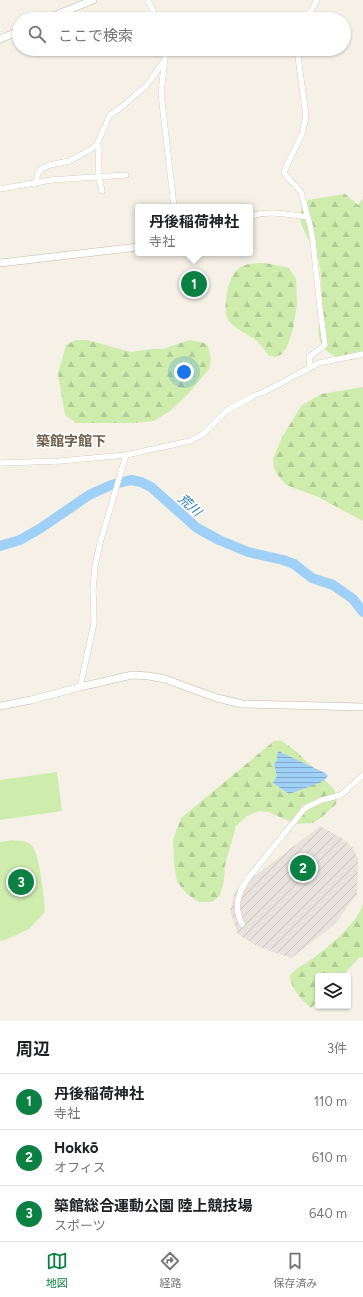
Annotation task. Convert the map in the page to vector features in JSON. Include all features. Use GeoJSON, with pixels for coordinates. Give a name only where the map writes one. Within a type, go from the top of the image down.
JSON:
{"type":"FeatureCollection","features":[{"type":"Feature","properties":{"kind":"street"},"geometry":{"type":"LineString","coordinates":[[63,12],[93,0]]}},
{"type":"Feature","properties":{"kind":"street"},"geometry":{"type":"LineString","coordinates":[[148,0],[154,12]]}},
{"type":"Feature","properties":{"kind":"street"},"geometry":{"type":"LineString","coordinates":[[310,12],[317,0]]}},
{"type":"Feature","properties":{"kind":"street"},"geometry":{"type":"LineString","coordinates":[[0,39],[12,34]]}},
{"type":"Feature","properties":{"kind":"street"},"geometry":{"type":"LineString","coordinates":[[165,56],[161,93],[174,204]]}},
{"type":"Feature","properties":{"kind":"street"},"geometry":{"type":"LineString","coordinates":[[298,56],[306,116],[302,134],[284,173],[301,192],[313,241],[325,345],[309,357],[310,368]]}},
{"type":"Feature","properties":{"kind":"street"},"geometry":{"type":"LineString","coordinates":[[35,184],[38,173],[41,169],[69,160],[90,150],[97,144],[110,115],[147,85],[164,60]]}},
{"type":"Feature","properties":{"kind":"street"},"geometry":{"type":"LineString","coordinates":[[97,144],[99,148],[99,177],[102,191]]}},
{"type":"Feature","properties":{"kind":"street"},"geometry":{"type":"LineString","coordinates":[[0,189],[51,180],[126,175]]}},
{"type":"Feature","properties":{"kind":"street"},"geometry":{"type":"LineString","coordinates":[[253,216],[265,213],[308,217]]}},
{"type":"Feature","properties":{"kind":"street"},"geometry":{"type":"LineString","coordinates":[[0,263],[135,247]]}},
{"type":"Feature","properties":{"kind":"street"},"geometry":{"type":"LineString","coordinates":[[0,463],[60,461],[126,455],[190,441],[203,434],[226,411],[319,363],[363,354]]}},
{"type":"Feature","properties":{"kind":"street"},"geometry":{"type":"LineString","coordinates":[[80,687],[94,623],[93,590],[95,566],[111,503],[126,455]]}},
{"type":"Feature","properties":{"kind":"street"},"geometry":{"type":"LineString","coordinates":[[0,706],[31,700],[132,675],[165,679],[217,698],[242,704],[363,707]]}},
{"type":"Feature","properties":{"kind":"street"},"geometry":{"type":"LineString","coordinates":[[242,924],[238,916],[237,905],[242,886],[249,877],[306,808],[322,800],[341,795],[363,775]]}},
{"type":"Feature","properties":{"kind":"shaded area"},"geometry":{"type":"Polygon","coordinates":[[[320,826],[342,838],[353,848],[358,859],[357,894],[334,925],[291,958],[259,947],[238,934],[230,911],[235,891],[320,826]]]}},
{"type":"Feature","properties":{"kind":"green space"},"geometry":{"type":"Polygon","coordinates":[[[345,194],[358,205],[363,198],[363,352],[351,360],[338,358],[330,354],[320,341],[318,335],[321,309],[321,275],[319,261],[303,229],[300,216],[301,210],[308,200],[345,194]]]}},
{"type":"Feature","properties":{"kind":"green space"},"geometry":{"type":"Polygon","coordinates":[[[265,263],[289,268],[296,279],[297,305],[293,329],[287,347],[282,354],[275,357],[269,356],[258,342],[232,325],[226,312],[227,291],[235,272],[245,265],[265,263]]]}},
{"type":"Feature","properties":{"kind":"green space"},"geometry":{"type":"Polygon","coordinates":[[[76,340],[87,340],[131,352],[162,349],[190,340],[204,343],[208,346],[211,359],[209,369],[189,393],[170,411],[154,421],[135,423],[76,423],[65,415],[58,374],[66,345],[76,340]]]}},
{"type":"Feature","properties":{"kind":"green space"},"geometry":{"type":"Polygon","coordinates":[[[363,387],[363,521],[318,497],[286,485],[274,468],[273,459],[282,437],[302,405],[321,394],[363,387]]]}},
{"type":"Feature","properties":{"kind":"green space"},"geometry":{"type":"Polygon","coordinates":[[[274,741],[282,741],[298,753],[334,789],[337,798],[336,804],[313,823],[296,824],[268,812],[259,811],[247,816],[236,826],[225,865],[224,881],[220,895],[212,902],[199,902],[187,894],[177,882],[174,864],[173,840],[181,818],[274,741]]]}},
{"type":"Feature","properties":{"kind":"green space"},"geometry":{"type":"Polygon","coordinates":[[[57,772],[62,811],[0,820],[0,780],[57,772]]]}},
{"type":"Feature","properties":{"kind":"green space"},"geometry":{"type":"Polygon","coordinates":[[[12,840],[28,843],[35,851],[41,878],[45,912],[29,929],[0,941],[0,842],[12,840]]]}},
{"type":"Feature","properties":{"kind":"green space"},"geometry":{"type":"Polygon","coordinates":[[[363,904],[363,958],[360,957],[345,973],[315,973],[315,1004],[311,1008],[294,989],[290,975],[334,941],[348,927],[363,904]]]}},
{"type":"Feature","properties":{"kind":"water"},"geometry":{"type":"Polygon","coordinates":[[[278,751],[325,773],[328,776],[322,782],[289,794],[273,783],[277,776],[274,764],[277,760],[278,751]]]}},
{"type":"Feature","properties":{"kind":"waterway","name":"荒川"},"geometry":{"type":"LineString","coordinates":[[0,546],[20,540],[41,528],[89,495],[111,485],[131,480],[141,482],[151,487],[197,528],[219,540],[248,552],[294,564],[312,578],[333,585],[353,599],[363,612]]}},
{"type":"Feature","properties":{"kind":"place","name":"丹後稲荷神社"},"geometry":{"type":"Point","coordinates":[194,284]}},
{"type":"Feature","properties":{"kind":"place","name":"Hokkō"},"geometry":{"type":"Point","coordinates":[303,868]}},
{"type":"Feature","properties":{"kind":"place","name":"築館総合運動公園 陸上競技場"},"geometry":{"type":"Point","coordinates":[21,882]}},
{"type":"Feature","properties":{"kind":"district","name":"築館字館下"},"geometry":{"type":"Point","coordinates":[71,441]}}]}
